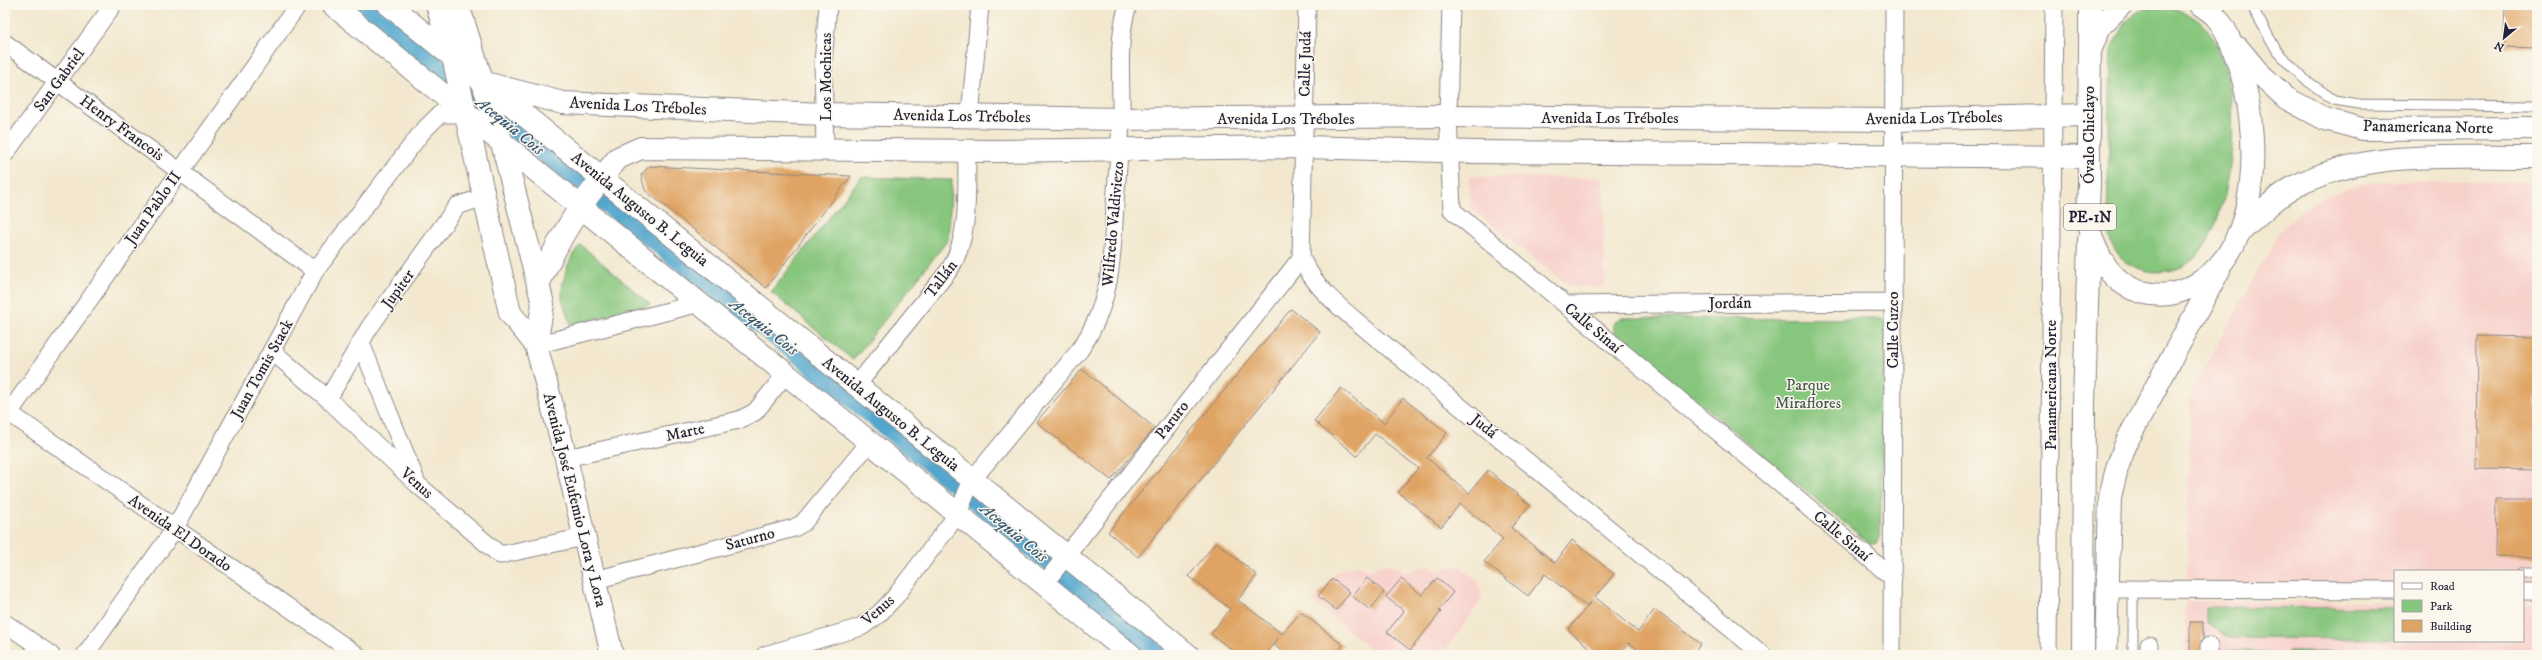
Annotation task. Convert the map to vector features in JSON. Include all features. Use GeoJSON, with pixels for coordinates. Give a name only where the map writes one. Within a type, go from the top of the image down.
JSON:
{"type":"FeatureCollection","features":[{"type":"Feature","properties":{"kind":"main road"},"geometry":{"type":"LineString","coordinates":[[333,5],[502,144],[581,204],[869,443],[1044,583],[1131,655]]}},
{"type":"Feature","properties":{"kind":"main road","name":"Avenida Augusto B. Leguia"},"geometry":{"type":"LineString","coordinates":[[389,5],[857,385],[972,481],[1188,655]]}},
{"type":"Feature","properties":{"kind":"main road","name":"Avenida José Eufemio Lora y Lora"},"geometry":{"type":"LineString","coordinates":[[437,5],[453,58],[464,113],[510,313],[536,345],[566,458],[612,655]]}},
{"type":"Feature","properties":{"kind":"main road","name":"Avenida José Eufemio Lora y Lora"},"geometry":{"type":"LineString","coordinates":[[458,5],[485,84],[543,304],[536,345]]}},
{"type":"Feature","properties":{"kind":"main road"},"geometry":{"type":"LineString","coordinates":[[2090,5],[2090,51]]}},
{"type":"Feature","properties":{"kind":"main road","name":"Óvalo Chiclayo"},"geometry":{"type":"LineString","coordinates":[[2121,5],[2100,26],[2090,51],[2090,231],[2100,259],[2112,275],[2132,289],[2157,296],[2179,293],[2204,280],[2227,256],[2238,234],[2250,187],[2253,147],[2245,85],[2230,39],[2209,9]]}},
{"type":"Feature","properties":{"kind":"main road","name":"Panamericana Norte"},"geometry":{"type":"LineString","coordinates":[[2230,39],[2258,71],[2286,98],[2330,110],[2362,128],[2537,128]]}},
{"type":"Feature","properties":{"kind":"main road","name":"Avenida Los Tréboles"},"geometry":{"type":"LineString","coordinates":[[485,84],[563,103],[825,114],[970,117],[1304,119],[1448,116],[1895,120],[2089,115]]}},
{"type":"Feature","properties":{"kind":"main road","name":"Avenida Los Tréboles"},"geometry":{"type":"LineString","coordinates":[[538,285],[554,248],[581,204],[618,158],[641,148],[967,151],[1305,148],[1895,157],[2053,155],[2089,157]]}},
{"type":"Feature","properties":{"kind":"main road","name":"Panamericana Norte"},"geometry":{"type":"LineString","coordinates":[[2238,234],[2265,209],[2293,188],[2327,172],[2365,162],[2421,158],[2537,157]]}},
{"type":"Feature","properties":{"kind":"main road","name":"Panamericana Norte"},"geometry":{"type":"LineString","coordinates":[[2083,655],[2084,404],[2090,231]]}},
{"type":"Feature","properties":{"kind":"main road","name":"PE-1N"},"geometry":{"type":"LineString","coordinates":[[2106,655],[2106,589],[2110,497],[2117,468],[2127,441],[2227,256]]}},
{"type":"Feature","properties":{"kind":"street","name":"San Gabriel"},"geometry":{"type":"LineString","coordinates":[[5,154],[113,5]]}},
{"type":"Feature","properties":{"kind":"street","name":"Juan Pablo II"},"geometry":{"type":"LineString","coordinates":[[7,411],[298,5]]}},
{"type":"Feature","properties":{"kind":"street","name":"Los Mochicas"},"geometry":{"type":"LineString","coordinates":[[825,149],[823,63],[828,5]]}},
{"type":"Feature","properties":{"kind":"street"},"geometry":{"type":"LineString","coordinates":[[970,117],[980,5]]}},
{"type":"Feature","properties":{"kind":"street","name":"Wilfredo Valdiviezo"},"geometry":{"type":"LineString","coordinates":[[957,514],[972,481],[1079,351],[1092,333],[1107,294],[1111,266],[1121,119],[1121,42],[1128,5]]}},
{"type":"Feature","properties":{"kind":"street","name":"Calle Judá"},"geometry":{"type":"LineString","coordinates":[[1305,148],[1304,119],[1307,5]]}},
{"type":"Feature","properties":{"kind":"street","name":"Calle Sinaí"},"geometry":{"type":"LineString","coordinates":[[1451,5],[1448,116],[1452,210],[1893,578]]}},
{"type":"Feature","properties":{"kind":"street","name":"Calle Cuzco"},"geometry":{"type":"LineString","coordinates":[[1892,655],[1895,157],[1894,5]]}},
{"type":"Feature","properties":{"kind":"street","name":"Panamericana Norte"},"geometry":{"type":"LineString","coordinates":[[2048,655],[2054,5]]}},
{"type":"Feature","properties":{"kind":"street","name":"Henry Francois"},"geometry":{"type":"LineString","coordinates":[[5,43],[59,81],[315,271]]}},
{"type":"Feature","properties":{"kind":"street","name":"Juan Tomis Stack"},"geometry":{"type":"LineString","coordinates":[[85,655],[174,530],[315,271],[422,132],[440,114],[464,113]]}},
{"type":"Feature","properties":{"kind":"street","name":"Judá"},"geometry":{"type":"LineString","coordinates":[[1305,148],[1301,258],[1312,280],[1322,292],[1763,655]]}},
{"type":"Feature","properties":{"kind":"street","name":"Tallán"},"geometry":{"type":"LineString","coordinates":[[857,385],[950,269],[958,255],[963,239],[967,151]]}},
{"type":"Feature","properties":{"kind":"street","name":"Jupiter"},"geometry":{"type":"LineString","coordinates":[[328,399],[361,342],[457,206],[484,197]]}},
{"type":"Feature","properties":{"kind":"street","name":"Paruro"},"geometry":{"type":"LineString","coordinates":[[1044,583],[1301,258]]}},
{"type":"Feature","properties":{"kind":"street","name":"Jordán"},"geometry":{"type":"LineString","coordinates":[[1566,305],[1894,302]]}},
{"type":"Feature","properties":{"kind":"street"},"geometry":{"type":"LineString","coordinates":[[536,345],[700,303]]}},
{"type":"Feature","properties":{"kind":"street"},"geometry":{"type":"LineString","coordinates":[[361,342],[417,484]]}},
{"type":"Feature","properties":{"kind":"street","name":"Venus"},"geometry":{"type":"LineString","coordinates":[[272,351],[328,399],[417,484],[500,555],[584,537]]}},
{"type":"Feature","properties":{"kind":"street","name":"Marte"},"geometry":{"type":"LineString","coordinates":[[566,458],[739,420],[755,412],[786,374]]}},
{"type":"Feature","properties":{"kind":"street","name":"Avenida El Dorado"},"geometry":{"type":"LineString","coordinates":[[7,411],[174,530],[357,655]]}},
{"type":"Feature","properties":{"kind":"street","name":"Saturno"},"geometry":{"type":"LineString","coordinates":[[595,580],[794,528],[803,523],[869,443]]}},
{"type":"Feature","properties":{"kind":"street","name":"Venus"},"geometry":{"type":"LineString","coordinates":[[765,655],[861,626],[879,614],[895,597],[957,514]]}},
{"type":"Feature","properties":{"kind":"street"},"geometry":{"type":"LineString","coordinates":[[2106,589],[2394,590]]}},
{"type":"Feature","properties":{"kind":"street"},"geometry":{"type":"LineString","coordinates":[[2524,591],[2537,591]]}},
{"type":"Feature","properties":{"kind":"street"},"geometry":{"type":"LineString","coordinates":[[5,623],[51,655]]}},
{"type":"Feature","properties":{"kind":"lane"},"geometry":{"type":"LineString","coordinates":[[2251,5],[2277,51],[2330,110],[2359,104],[2537,106]]}},
{"type":"Feature","properties":{"kind":"lane"},"geometry":{"type":"LineString","coordinates":[[2524,572],[2537,572]]}},
{"type":"Feature","properties":{"kind":"lane"},"geometry":{"type":"LineString","coordinates":[[2133,589],[2133,655]]}},
{"type":"Feature","properties":{"kind":"shaded area"},"geometry":{"type":"Polygon","coordinates":[[[1470,176],[1603,178],[1605,287],[1569,286],[1470,208],[1470,176]]]}},
{"type":"Feature","properties":{"kind":"shaded area"},"geometry":{"type":"Polygon","coordinates":[[[2381,181],[2537,182],[2537,585],[2524,584],[2524,570],[2394,570],[2394,584],[2187,582],[2190,394],[2281,230],[2304,208],[2325,197],[2355,186],[2381,181]]]}},
{"type":"Feature","properties":{"kind":"shaded area"},"geometry":{"type":"Polygon","coordinates":[[[1391,564],[1405,572],[1425,566],[1430,566],[1439,571],[1451,566],[1461,567],[1478,582],[1482,594],[1479,604],[1442,655],[1378,655],[1313,601],[1335,573],[1347,567],[1360,565],[1371,570],[1379,565],[1391,564]]]}},
{"type":"Feature","properties":{"kind":"shaded area"},"geometry":{"type":"Polygon","coordinates":[[[2186,601],[2394,602],[2394,642],[2524,642],[2524,603],[2537,604],[2537,655],[2185,655],[2186,601]]]}},
{"type":"Feature","properties":{"kind":"green space"},"geometry":{"type":"Polygon","coordinates":[[[2146,7],[2168,8],[2182,11],[2195,17],[2201,22],[2216,43],[2226,70],[2231,102],[2232,135],[2230,169],[2223,200],[2214,228],[2201,251],[2192,260],[2182,267],[2170,271],[2158,272],[2145,270],[2123,260],[2115,250],[2107,224],[2111,49],[2125,22],[2146,7]]]}},
{"type":"Feature","properties":{"kind":"green space"},"geometry":{"type":"Polygon","coordinates":[[[861,177],[952,180],[948,240],[853,360],[771,292],[861,177]]]}},
{"type":"Feature","properties":{"kind":"green space"},"geometry":{"type":"Polygon","coordinates":[[[581,245],[651,305],[571,325],[562,298],[562,292],[564,277],[570,261],[573,254],[581,245]]]}},
{"type":"Feature","properties":{"kind":"green space","name":"Parque Miraflores"},"geometry":{"type":"Polygon","coordinates":[[[1621,318],[1882,319],[1886,324],[1880,535],[1877,543],[1870,544],[1615,333],[1613,324],[1621,318]]]}},
{"type":"Feature","properties":{"kind":"green space"},"geometry":{"type":"Polygon","coordinates":[[[2206,607],[2394,608],[2394,639],[2230,638],[2206,623],[2206,607]]]}},
{"type":"Feature","properties":{"kind":"green space"},"geometry":{"type":"Polygon","coordinates":[[[2228,650],[2266,652],[2267,655],[2221,655],[2228,650]]]}},
{"type":"Feature","properties":{"kind":"green space"},"geometry":{"type":"Polygon","coordinates":[[[2288,651],[2397,652],[2400,655],[2288,655],[2288,651]]]}},
{"type":"Feature","properties":{"kind":"building"},"geometry":{"type":"Polygon","coordinates":[[[2505,5],[2537,5],[2537,48],[2504,47],[2505,5]]]}},
{"type":"Feature","properties":{"kind":"building"},"geometry":{"type":"Polygon","coordinates":[[[649,166],[851,176],[766,288],[645,190],[641,175],[649,166]]]}},
{"type":"Feature","properties":{"kind":"building"},"geometry":{"type":"Polygon","coordinates":[[[1291,309],[1320,332],[1138,557],[1108,532],[1291,309]]]}},
{"type":"Feature","properties":{"kind":"building"},"geometry":{"type":"Polygon","coordinates":[[[2477,336],[2537,337],[2537,470],[2476,469],[2477,336]]]}},
{"type":"Feature","properties":{"kind":"building"},"geometry":{"type":"Polygon","coordinates":[[[1082,369],[1155,428],[1111,480],[1036,422],[1082,369]]]}},
{"type":"Feature","properties":{"kind":"building"},"geometry":{"type":"Polygon","coordinates":[[[1341,388],[1384,423],[1403,398],[1447,433],[1427,458],[1469,493],[1488,470],[1530,505],[1511,528],[1555,563],[1572,540],[1614,574],[1595,597],[1638,632],[1655,609],[1701,644],[1692,655],[1645,655],[1629,643],[1619,655],[1598,655],[1568,630],[1591,602],[1586,606],[1545,574],[1528,596],[1484,562],[1503,539],[1460,504],[1441,527],[1398,492],[1418,468],[1375,434],[1357,456],[1314,421],[1341,388]]]}},
{"type":"Feature","properties":{"kind":"building"},"geometry":{"type":"Polygon","coordinates":[[[2496,499],[2537,499],[2537,557],[2495,556],[2496,499]]]}},
{"type":"Feature","properties":{"kind":"building"},"geometry":{"type":"Polygon","coordinates":[[[1216,542],[1257,575],[1238,600],[1282,634],[1301,612],[1343,645],[1335,655],[1287,655],[1274,645],[1278,638],[1265,655],[1239,655],[1211,634],[1230,609],[1189,576],[1216,542]]]}},
{"type":"Feature","properties":{"kind":"building"},"geometry":{"type":"Polygon","coordinates":[[[1367,578],[1384,592],[1370,610],[1352,596],[1367,578]]]}},
{"type":"Feature","properties":{"kind":"building"},"geometry":{"type":"Polygon","coordinates":[[[1437,578],[1453,592],[1439,610],[1441,612],[1410,650],[1387,632],[1404,611],[1386,597],[1401,579],[1422,595],[1437,578]]]}},
{"type":"Feature","properties":{"kind":"building"},"geometry":{"type":"Polygon","coordinates":[[[1332,579],[1350,592],[1336,610],[1318,596],[1332,579]]]}},
{"type":"Feature","properties":{"kind":"building"},"geometry":{"type":"Polygon","coordinates":[[[2190,622],[2203,622],[2203,655],[2190,655],[2190,622]]]}},
{"type":"Feature","properties":{"kind":"waterway","name":"Acequia Cois"},"geometry":{"type":"LineString","coordinates":[[363,5],[540,151],[803,358],[1161,655]]}}]}
